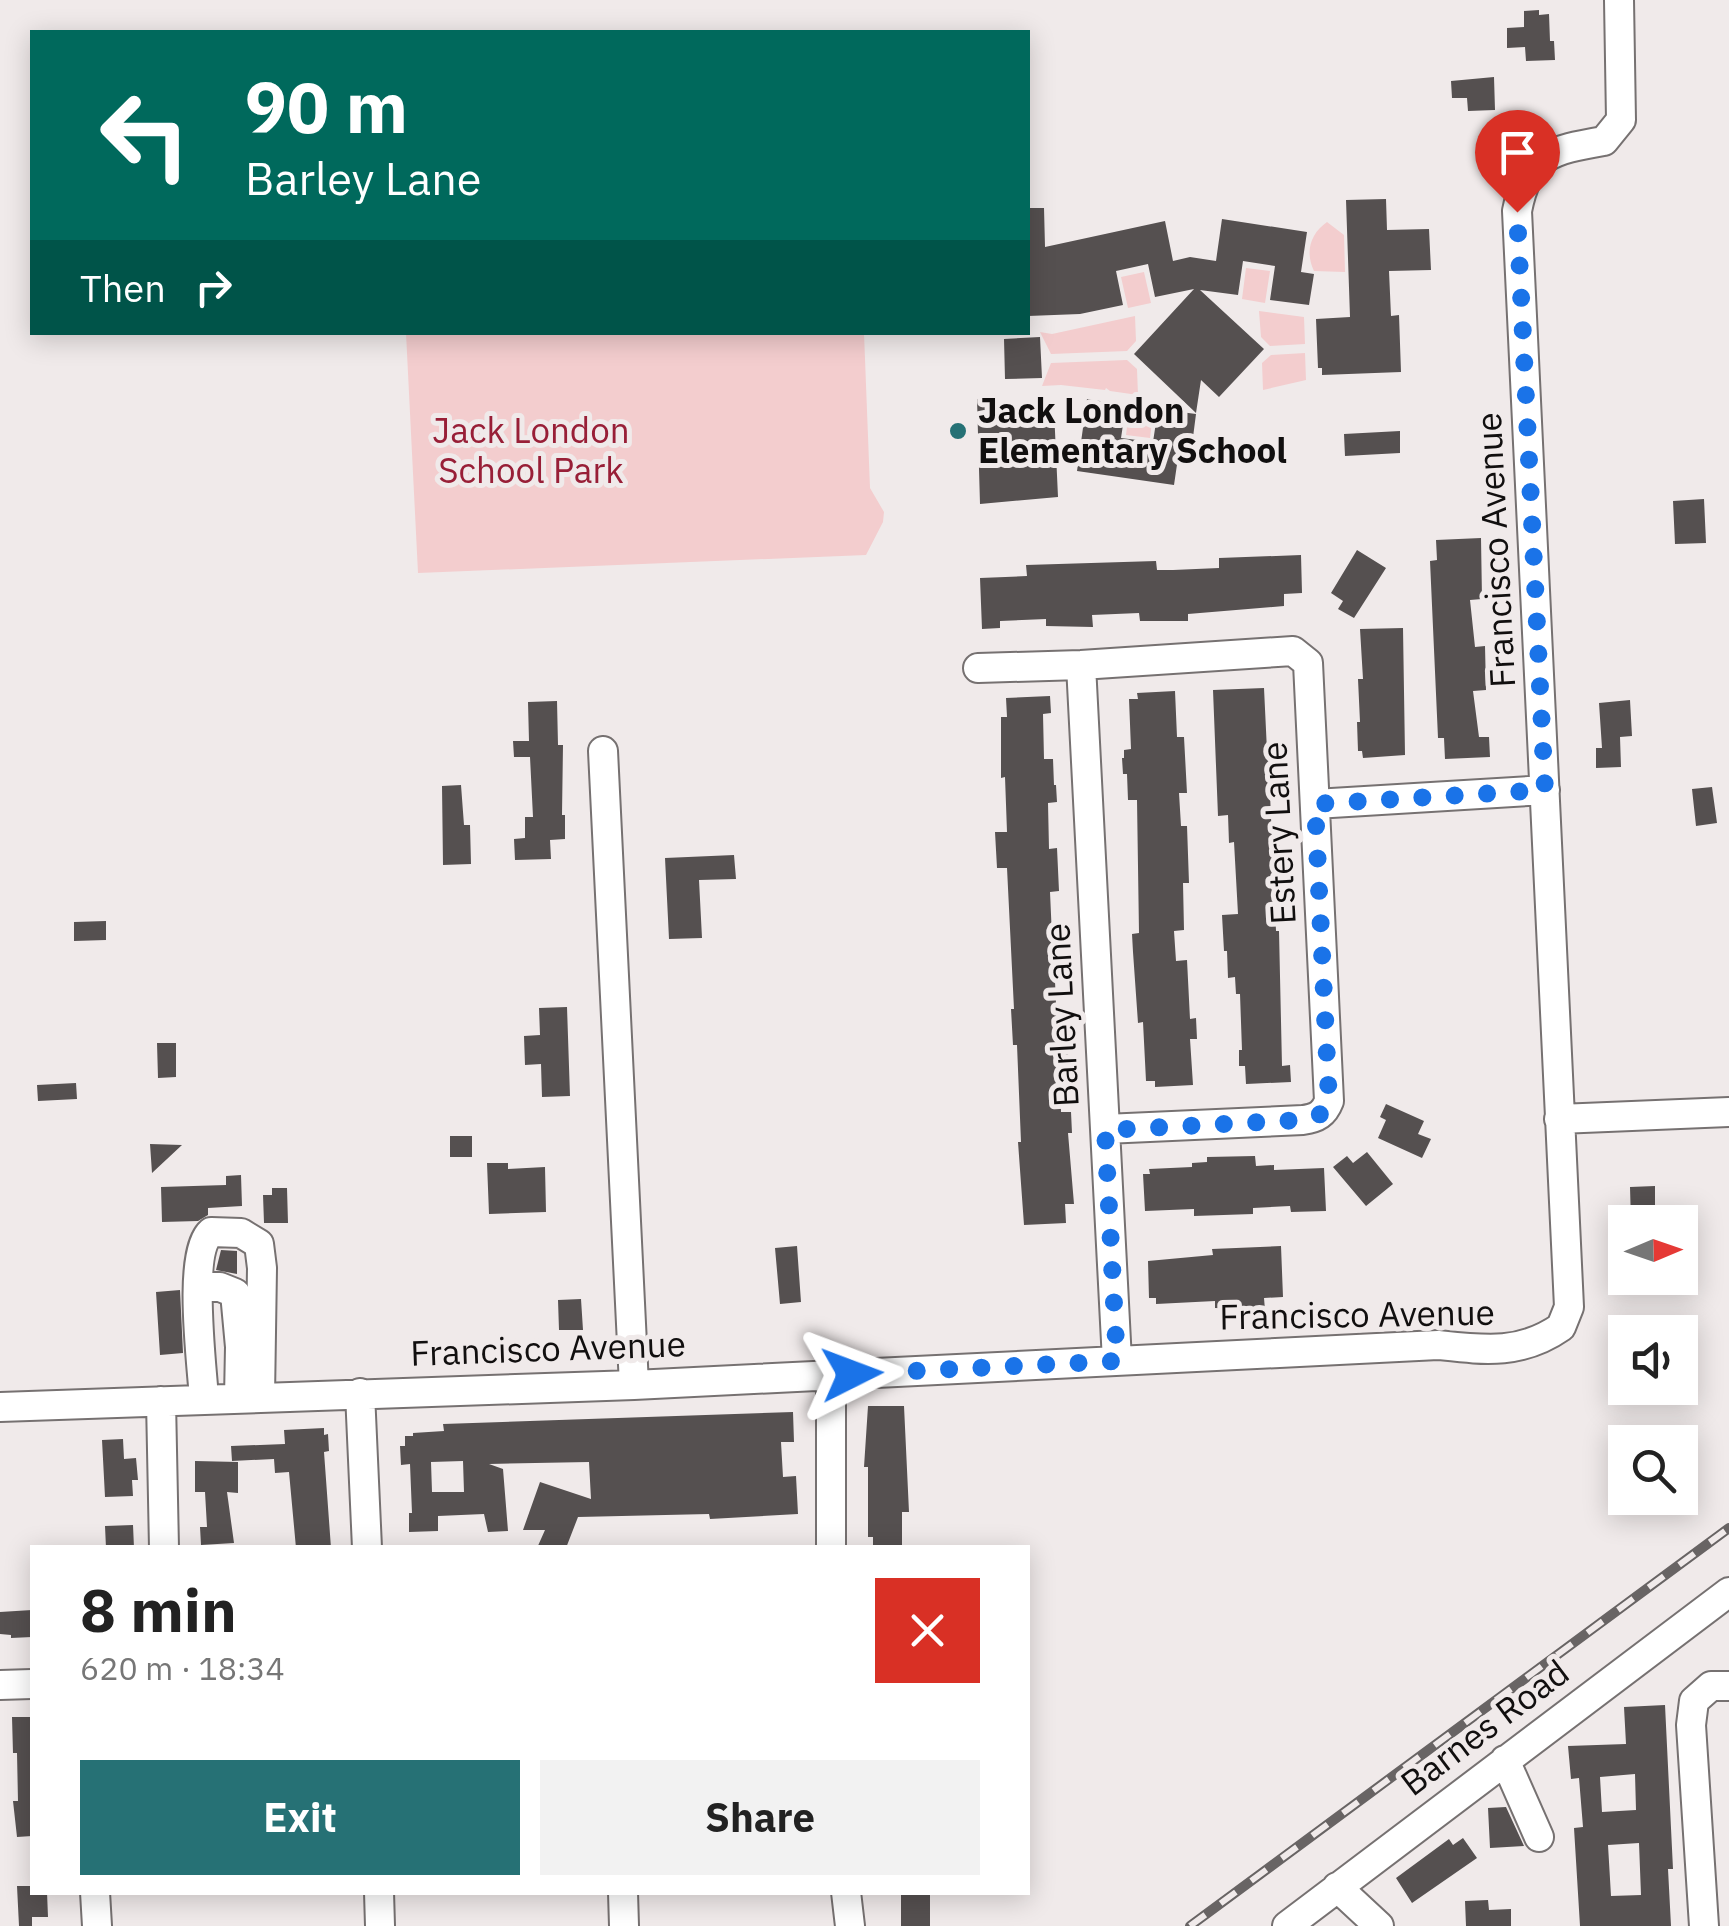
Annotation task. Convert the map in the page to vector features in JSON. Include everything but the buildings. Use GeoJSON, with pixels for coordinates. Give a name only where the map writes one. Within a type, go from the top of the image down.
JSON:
{"type":"FeatureCollection","features":[{"type":"Feature","properties":{"kind":"street","name":"Francisco Avenue"},"geometry":{"type":"LineString","coordinates":[[0,1407],[634,1385],[1438,1346],[1497,1351],[1524,1347],[1561,1327],[1568,1307],[1517,212],[1522,188],[1536,165],[1557,149],[1621,137],[1620,0]]}},
{"type":"Feature","properties":{"kind":"street","name":"Estery Lane"},"geometry":{"type":"LineString","coordinates":[[978,668],[1293,652],[1308,663],[1329,1101],[1325,1111],[1303,1120],[1105,1130]]}},
{"type":"Feature","properties":{"kind":"street","name":"Barley Lane"},"geometry":{"type":"LineString","coordinates":[[1081,665],[1117,1361]]}},
{"type":"Feature","properties":{"kind":"street"},"geometry":{"type":"LineString","coordinates":[[603,751],[634,1385]]}},
{"type":"Feature","properties":{"kind":"street"},"geometry":{"type":"LineString","coordinates":[[1315,804],[1545,790]]}},
{"type":"Feature","properties":{"kind":"street"},"geometry":{"type":"LineString","coordinates":[[1559,1119],[1729,1112]]}},
{"type":"Feature","properties":{"kind":"street"},"geometry":{"type":"LineString","coordinates":[[204,1399],[198,1292],[200,1248],[207,1234],[241,1234],[259,1244],[262,1268],[250,1397]]}},
{"type":"Feature","properties":{"kind":"street"},"geometry":{"type":"LineString","coordinates":[[198,1292],[204,1286],[220,1286],[236,1293],[240,1360],[250,1397]]}},
{"type":"Feature","properties":{"kind":"street"},"geometry":{"type":"LineString","coordinates":[[202,1363],[240,1360]]}},
{"type":"Feature","properties":{"kind":"street"},"geometry":{"type":"LineString","coordinates":[[830,1545],[832,1375]]}},
{"type":"Feature","properties":{"kind":"street"},"geometry":{"type":"LineString","coordinates":[[360,1393],[367,1545]]}},
{"type":"Feature","properties":{"kind":"street"},"geometry":{"type":"LineString","coordinates":[[160,1401],[164,1545]]}},
{"type":"Feature","properties":{"kind":"street","name":"Barnes Road"},"geometry":{"type":"LineString","coordinates":[[1287,1926],[1729,1592]]}},
{"type":"Feature","properties":{"kind":"street"},"geometry":{"type":"LineString","coordinates":[[0,1685],[30,1684]]}},
{"type":"Feature","properties":{"kind":"street"},"geometry":{"type":"LineString","coordinates":[[1704,1926],[1692,1713],[1694,1701],[1711,1686],[1729,1686]]}},
{"type":"Feature","properties":{"kind":"street"},"geometry":{"type":"LineString","coordinates":[[1506,1760],[1538,1837]]}},
{"type":"Feature","properties":{"kind":"street"},"geometry":{"type":"LineString","coordinates":[[1337,1887],[1379,1926]]}},
{"type":"Feature","properties":{"kind":"street"},"geometry":{"type":"LineString","coordinates":[[96,1895],[97,1926]]}},
{"type":"Feature","properties":{"kind":"street"},"geometry":{"type":"LineString","coordinates":[[364,1926],[382,1926],[379,1895]]}},
{"type":"Feature","properties":{"kind":"street"},"geometry":{"type":"LineString","coordinates":[[623,1895],[624,1926]]}},
{"type":"Feature","properties":{"kind":"street"},"geometry":{"type":"LineString","coordinates":[[846,1895],[850,1926]]}},
{"type":"Feature","properties":{"kind":"green space"},"geometry":{"type":"Polygon","coordinates":[[[1327,222],[1344,235],[1345,272],[1314,271],[1311,264],[1311,244],[1327,222]]]}},
{"type":"Feature","properties":{"kind":"green space"},"geometry":{"type":"Polygon","coordinates":[[[1246,268],[1270,271],[1265,303],[1242,299],[1246,268]]]}},
{"type":"Feature","properties":{"kind":"green space"},"geometry":{"type":"Polygon","coordinates":[[[1144,272],[1151,303],[1128,308],[1121,277],[1144,272]]]}},
{"type":"Feature","properties":{"kind":"green space"},"geometry":{"type":"Polygon","coordinates":[[[1259,311],[1304,317],[1305,344],[1270,346],[1261,337],[1259,311]]]}},
{"type":"Feature","properties":{"kind":"green space"},"geometry":{"type":"Polygon","coordinates":[[[1135,316],[1136,341],[1127,351],[1051,354],[1040,332],[1052,334],[1135,316]]]}},
{"type":"Feature","properties":{"kind":"green space","name":"Jack London School Park"},"geometry":{"type":"Polygon","coordinates":[[[406,335],[864,335],[870,488],[884,512],[866,555],[418,573],[406,335]]]}},
{"type":"Feature","properties":{"kind":"green space"},"geometry":{"type":"Polygon","coordinates":[[[1305,353],[1306,380],[1263,390],[1262,363],[1271,355],[1305,353]]]}},
{"type":"Feature","properties":{"kind":"green space"},"geometry":{"type":"Polygon","coordinates":[[[1127,360],[1137,369],[1138,395],[1106,388],[1042,386],[1051,363],[1127,360]]]}},
{"type":"Feature","properties":{"kind":"green space"},"geometry":{"type":"Polygon","coordinates":[[[1130,402],[1154,406],[1150,438],[1126,435],[1130,402]]]}},
{"type":"Feature","properties":{"kind":"railway"},"geometry":{"type":"LineString","coordinates":[[1190,1926],[1729,1528]]}},
{"type":"Feature","properties":{"kind":"place","name":"Jack London Elementary School"},"geometry":{"type":"Point","coordinates":[958,431]}},
{"type":"Feature","properties":{"kind":"route"},"geometry":{"type":"LineString","coordinates":[[852,1374],[1117,1361],[1105,1130],[1303,1120],[1325,1111],[1329,1101],[1315,804],[1545,790],[1517,212]]}}]}
